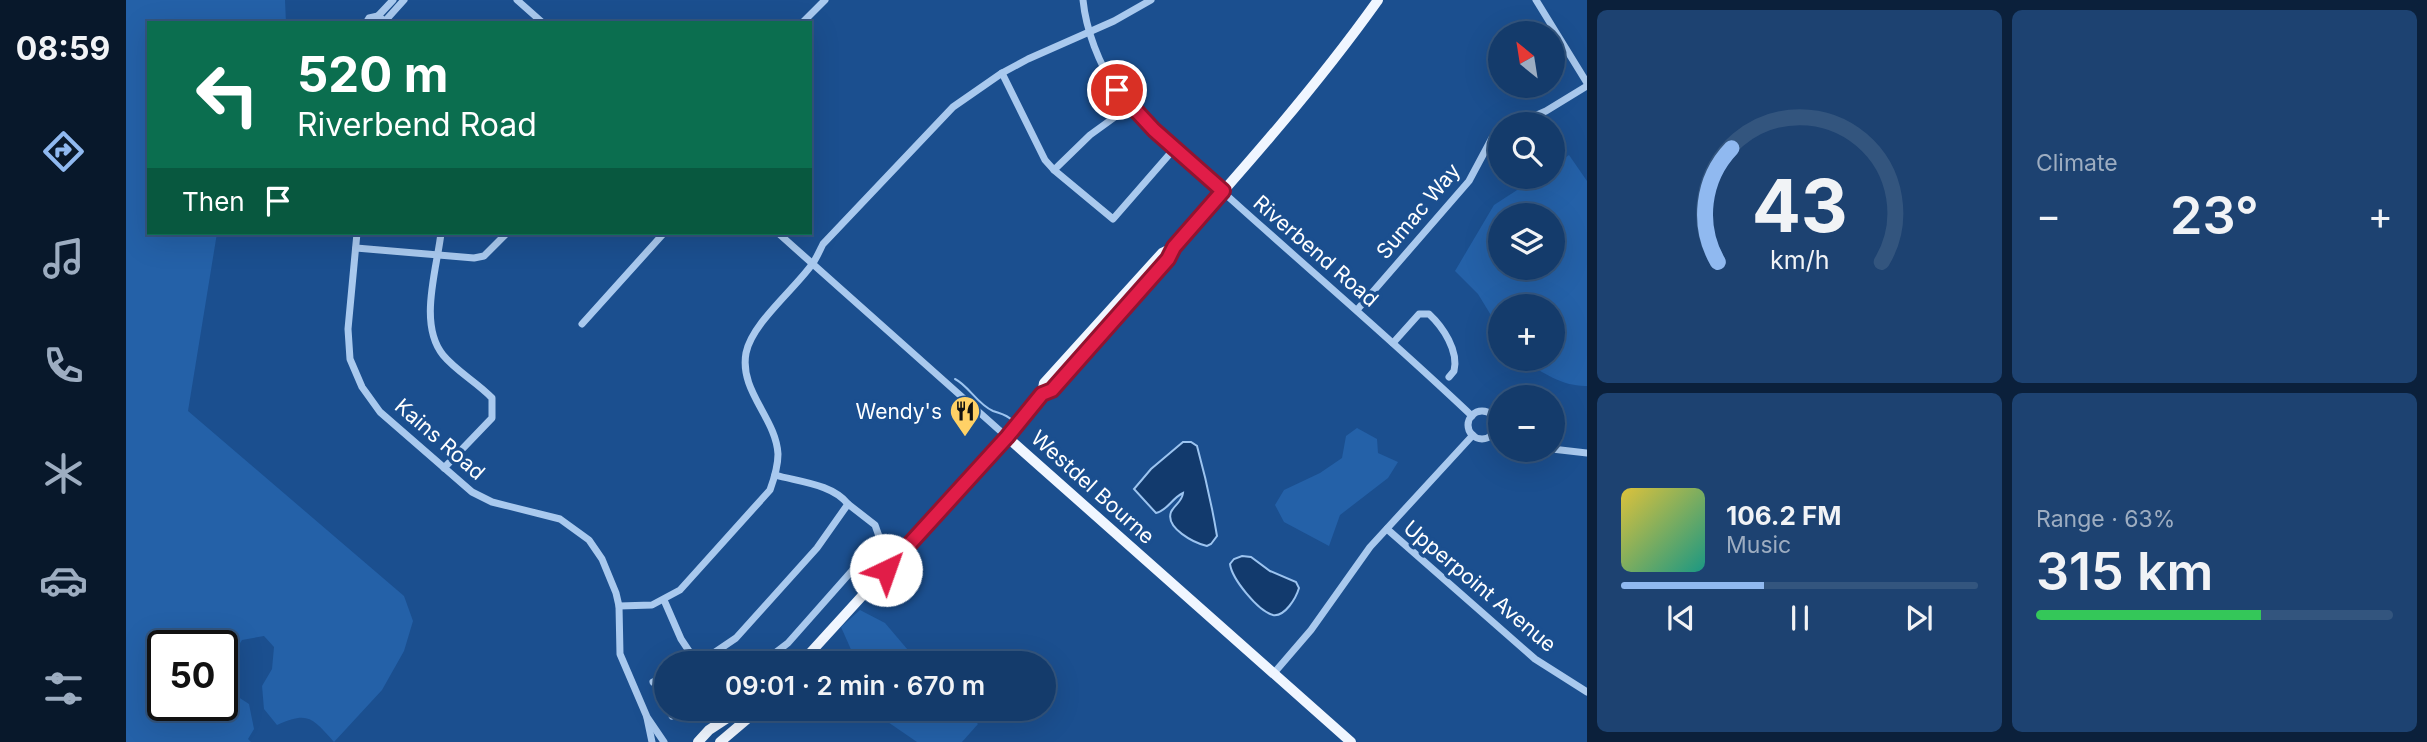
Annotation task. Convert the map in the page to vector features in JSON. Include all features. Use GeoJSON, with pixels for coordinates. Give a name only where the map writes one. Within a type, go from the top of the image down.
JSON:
{"type":"FeatureCollection","features":[{"type":"Feature","properties":{"kind":"main road"},"geometry":{"type":"LineString","coordinates":[[812,651],[1007,437],[1042,394],[1044,383],[1161,253],[1174,247],[1223,191],[1339,55],[1378,0]]}},
{"type":"Feature","properties":{"kind":"main road","name":"Westdel Bourne"},"geometry":{"type":"LineString","coordinates":[[1007,437],[1351,742]]}},
{"type":"Feature","properties":{"kind":"main road"},"geometry":{"type":"LineString","coordinates":[[698,742],[722,721]]}},
{"type":"Feature","properties":{"kind":"main road"},"geometry":{"type":"LineString","coordinates":[[720,742],[745,721]]}},
{"type":"Feature","properties":{"kind":"street"},"geometry":{"type":"LineString","coordinates":[[367,21],[378,16],[393,0]]}},
{"type":"Feature","properties":{"kind":"street"},"geometry":{"type":"LineString","coordinates":[[387,21],[404,0]]}},
{"type":"Feature","properties":{"kind":"street"},"geometry":{"type":"LineString","coordinates":[[517,0],[541,21]]}},
{"type":"Feature","properties":{"kind":"street"},"geometry":{"type":"LineString","coordinates":[[804,21],[825,0]]}},
{"type":"Feature","properties":{"kind":"street","name":"Riverbend Road"},"geometry":{"type":"LineString","coordinates":[[1083,0],[1090,30],[1106,71],[1130,106],[1174,149],[1357,310],[1472,416]]}},
{"type":"Feature","properties":{"kind":"street"},"geometry":{"type":"LineString","coordinates":[[618,606],[652,605],[680,590],[770,490],[778,455],[776,443],[746,376],[746,351],[757,329],[813,263],[823,244],[944,116],[1002,73],[1090,30],[1114,22],[1151,0]]}},
{"type":"Feature","properties":{"kind":"street"},"geometry":{"type":"LineString","coordinates":[[1536,0],[1587,84],[1544,112]]}},
{"type":"Feature","properties":{"kind":"street"},"geometry":{"type":"LineString","coordinates":[[378,16],[385,21]]}},
{"type":"Feature","properties":{"kind":"street"},"geometry":{"type":"LineString","coordinates":[[1002,73],[1045,160],[1113,219],[1174,149]]}},
{"type":"Feature","properties":{"kind":"street"},"geometry":{"type":"LineString","coordinates":[[1054,170],[1080,144],[1130,106]]}},
{"type":"Feature","properties":{"kind":"street","name":"Sumac Way"},"geometry":{"type":"LineString","coordinates":[[1357,310],[1469,181],[1488,145]]}},
{"type":"Feature","properties":{"kind":"street","name":"Kains Road"},"geometry":{"type":"LineString","coordinates":[[358,235],[348,329],[350,359],[355,373],[380,412],[472,492],[492,502],[560,519],[589,540],[613,583],[618,606],[620,654],[647,717],[664,742]]}},
{"type":"Feature","properties":{"kind":"street"},"geometry":{"type":"LineString","coordinates":[[441,235],[429,317],[435,340],[443,355],[492,398],[492,418],[444,468]]}},
{"type":"Feature","properties":{"kind":"street"},"geometry":{"type":"LineString","coordinates":[[356,248],[438,256],[484,257],[505,235]]}},
{"type":"Feature","properties":{"kind":"street"},"geometry":{"type":"LineString","coordinates":[[582,324],[662,235]]}},
{"type":"Feature","properties":{"kind":"street","name":"Westdel Bourne"},"geometry":{"type":"LineString","coordinates":[[780,235],[1007,437]]}},
{"type":"Feature","properties":{"kind":"street"},"geometry":{"type":"LineString","coordinates":[[1393,343],[1419,314],[1429,314],[1444,330],[1454,358],[1456,366],[1450,377]]}},
{"type":"Feature","properties":{"kind":"street"},"geometry":{"type":"LineString","coordinates":[[1488,413],[1480,411],[1472,416],[1469,425],[1473,435],[1488,438]]}},
{"type":"Feature","properties":{"kind":"street"},"geometry":{"type":"LineString","coordinates":[[1274,674],[1311,629],[1370,547],[1473,435]]}},
{"type":"Feature","properties":{"kind":"street"},"geometry":{"type":"LineString","coordinates":[[1565,450],[1587,453]]}},
{"type":"Feature","properties":{"kind":"street"},"geometry":{"type":"LineString","coordinates":[[775,475],[840,494],[848,504],[875,525],[880,538],[788,643],[778,651]]}},
{"type":"Feature","properties":{"kind":"street"},"geometry":{"type":"LineString","coordinates":[[716,651],[736,638],[817,548],[848,504]]}},
{"type":"Feature","properties":{"kind":"street","name":"Upperpoint Avenue"},"geometry":{"type":"LineString","coordinates":[[1387,530],[1535,659],[1587,692]]}},
{"type":"Feature","properties":{"kind":"street"},"geometry":{"type":"LineString","coordinates":[[664,600],[681,639],[690,651]]}},
{"type":"Feature","properties":{"kind":"street","name":"Kains Road"},"geometry":{"type":"LineString","coordinates":[[647,717],[652,742]]}},
{"type":"Feature","properties":{"kind":"shaded area"},"geometry":{"type":"Polygon","coordinates":[[[126,0],[285,0],[286,21],[147,21],[147,235],[217,235],[188,411],[404,596],[413,621],[404,651],[382,690],[334,742],[309,719],[296,718],[277,725],[264,709],[262,686],[272,669],[274,647],[264,636],[242,640],[238,646],[238,630],[147,630],[147,721],[238,721],[238,697],[249,704],[254,729],[248,739],[251,742],[126,742],[126,0]]]}},
{"type":"Feature","properties":{"kind":"shaded area"},"geometry":{"type":"Polygon","coordinates":[[[1569,155],[1587,181],[1587,386],[1569,384],[1540,371],[1565,371],[1565,294],[1488,294],[1488,310],[1478,294],[1455,271],[1488,215],[1488,280],[1565,280],[1565,203],[1497,203],[1519,189],[1565,189],[1565,158],[1569,155]]]}},
{"type":"Feature","properties":{"kind":"shaded area"},"geometry":{"type":"Polygon","coordinates":[[[1357,428],[1377,439],[1378,453],[1398,462],[1388,478],[1340,515],[1329,546],[1284,522],[1275,505],[1284,490],[1320,473],[1342,458],[1346,436],[1357,428]]]}},
{"type":"Feature","properties":{"kind":"shaded area"},"geometry":{"type":"Polygon","coordinates":[[[1183,442],[1191,442],[1197,446],[1206,479],[1217,536],[1207,546],[1188,538],[1172,524],[1171,512],[1183,493],[1156,513],[1134,489],[1151,469],[1183,442]]]}},
{"type":"Feature","properties":{"kind":"shaded area"},"geometry":{"type":"Polygon","coordinates":[[[1242,556],[1251,557],[1270,571],[1296,582],[1298,592],[1282,613],[1273,615],[1267,612],[1253,601],[1241,586],[1230,564],[1242,556]]]}},
{"type":"Feature","properties":{"kind":"shaded area"},"geometry":{"type":"Polygon","coordinates":[[[860,610],[885,623],[909,651],[852,651],[841,627],[860,610]]]}},
{"type":"Feature","properties":{"kind":"shaded area"},"geometry":{"type":"Polygon","coordinates":[[[886,721],[975,721],[978,724],[962,742],[917,742],[886,721]]]}},
{"type":"Feature","properties":{"kind":"waterway"},"geometry":{"type":"LineString","coordinates":[[955,379],[987,408],[1013,421]]}},
{"type":"Feature","properties":{"kind":"place","name":"Wendy's"},"geometry":{"type":"Point","coordinates":[965,438]}},
{"type":"Feature","properties":{"kind":"route"},"geometry":{"type":"LineString","coordinates":[[886,570],[1007,437],[1042,394],[1052,390],[1168,259],[1174,247],[1223,191],[1183,158],[1117,90]]}}]}
